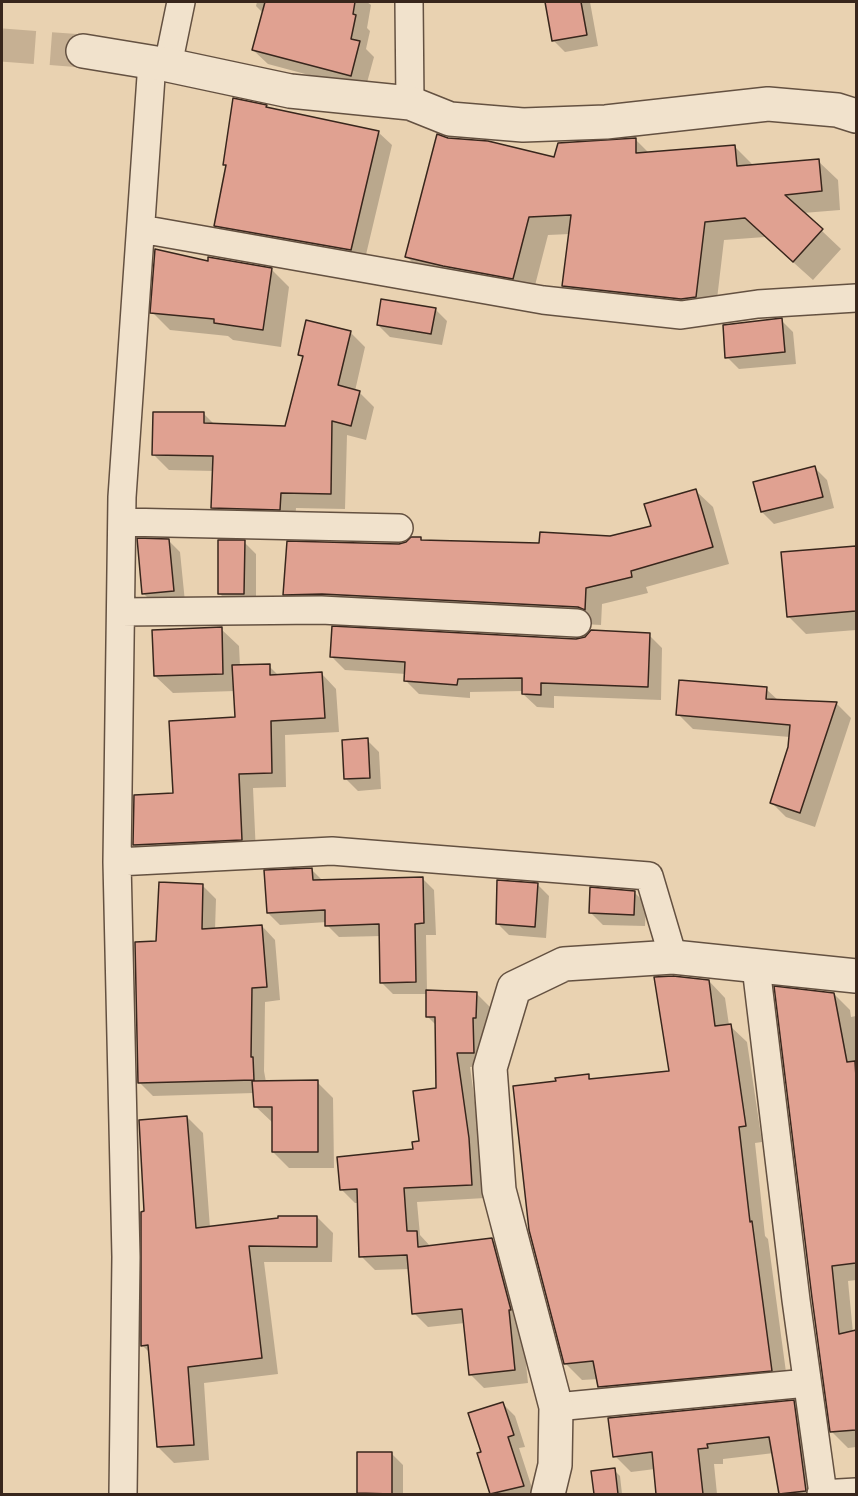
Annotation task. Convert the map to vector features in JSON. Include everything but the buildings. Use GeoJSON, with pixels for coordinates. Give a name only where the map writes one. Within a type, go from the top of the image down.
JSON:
{"type":"FeatureCollection","features":[{"type":"Feature","properties":{"kind":"street"},"geometry":{"type":"LineString","coordinates":[[123,1494],[126,1257],[117,862],[122,522],[141,229],[160,63],[181,2]]}},
{"type":"Feature","properties":{"kind":"street"},"geometry":{"type":"LineString","coordinates":[[409,2],[410,103]]}},
{"type":"Feature","properties":{"kind":"street"},"geometry":{"type":"LineString","coordinates":[[83,51],[160,63],[290,90],[410,103],[450,119],[524,125],[606,122],[768,104],[837,110],[856,117]]}},
{"type":"Feature","properties":{"kind":"street"},"geometry":{"type":"LineString","coordinates":[[141,229],[543,300],[681,315],[758,304],[856,298]]}},
{"type":"Feature","properties":{"kind":"street"},"geometry":{"type":"LineString","coordinates":[[122,522],[399,528]]}},
{"type":"Feature","properties":{"kind":"street"},"geometry":{"type":"LineString","coordinates":[[122,612],[321,610],[577,623]]}},
{"type":"Feature","properties":{"kind":"street"},"geometry":{"type":"LineString","coordinates":[[117,862],[332,851],[649,876],[673,957]]}},
{"type":"Feature","properties":{"kind":"street"},"geometry":{"type":"LineString","coordinates":[[548,1494],[555,1465],[556,1407],[499,1190],[490,1068],[514,988],[564,964],[673,957],[856,976]]}},
{"type":"Feature","properties":{"kind":"street"},"geometry":{"type":"LineString","coordinates":[[756,967],[822,1494],[856,1492]]}},
{"type":"Feature","properties":{"kind":"street"},"geometry":{"type":"LineString","coordinates":[[556,1407],[807,1383]]}},
{"type":"Feature","properties":{"kind":"tunnel"},"geometry":{"type":"LineString","coordinates":[[2,45],[83,51]]}}]}
